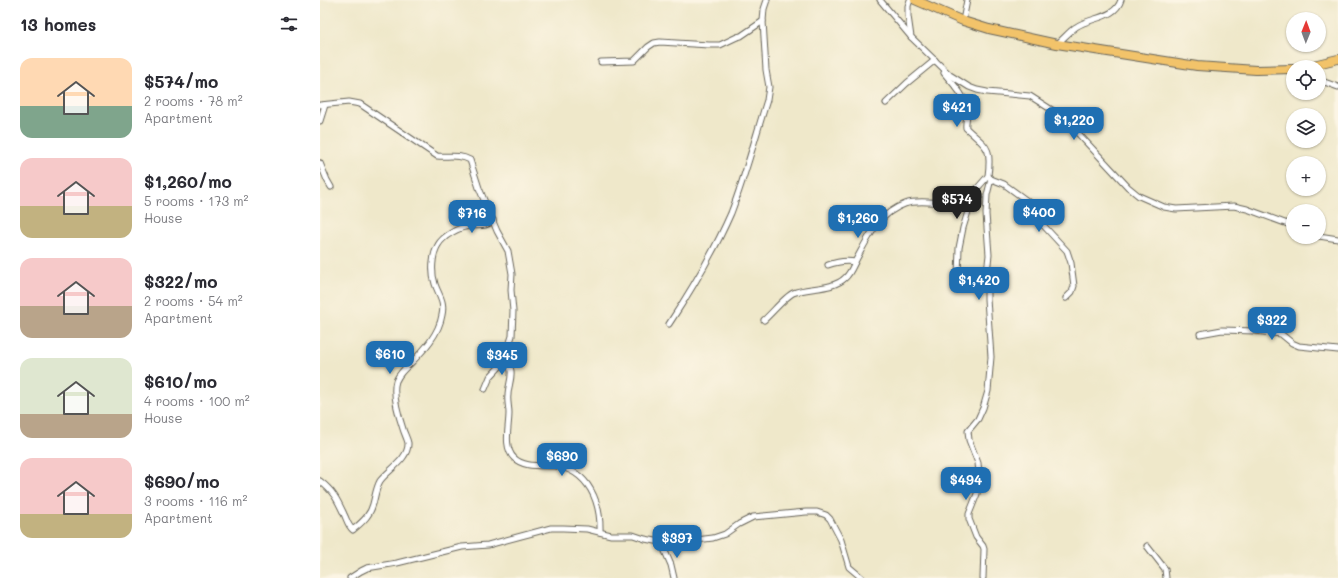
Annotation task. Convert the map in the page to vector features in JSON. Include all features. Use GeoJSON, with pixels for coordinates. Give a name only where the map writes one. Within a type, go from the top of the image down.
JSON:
{"type":"FeatureCollection","features":[{"type":"Feature","properties":{"kind":"highway"},"geometry":{"type":"LineString","coordinates":[[915,0],[963,22],[1058,44],[1197,66],[1256,70],[1286,69]]}},
{"type":"Feature","properties":{"kind":"highway"},"geometry":{"type":"LineString","coordinates":[[1326,62],[1338,59]]}},
{"type":"Feature","properties":{"kind":"street"},"geometry":{"type":"LineString","coordinates":[[669,324],[704,268],[730,214],[740,188],[767,100],[769,88],[766,70],[763,21],[764,9],[767,0]]}},
{"type":"Feature","properties":{"kind":"street"},"geometry":{"type":"LineString","coordinates":[[880,0],[911,37],[950,75],[969,87],[977,90],[1030,96],[1052,110],[1074,129],[1128,187],[1139,196],[1164,207],[1176,209],[1234,206],[1247,209],[1286,223]]}},
{"type":"Feature","properties":{"kind":"street"},"geometry":{"type":"LineString","coordinates":[[910,0],[908,6],[908,16],[911,37]]}},
{"type":"Feature","properties":{"kind":"street"},"geometry":{"type":"LineString","coordinates":[[963,22],[968,0]]}},
{"type":"Feature","properties":{"kind":"street"},"geometry":{"type":"LineString","coordinates":[[1058,44],[1076,27],[1103,17],[1114,10],[1121,0]]}},
{"type":"Feature","properties":{"kind":"street"},"geometry":{"type":"LineString","coordinates":[[600,62],[634,61],[648,47],[657,42],[709,45],[723,44],[733,38],[745,34],[763,21]]}},
{"type":"Feature","properties":{"kind":"street"},"geometry":{"type":"LineString","coordinates":[[1070,34],[1070,46]]}},
{"type":"Feature","properties":{"kind":"street"},"geometry":{"type":"LineString","coordinates":[[886,103],[935,60]]}},
{"type":"Feature","properties":{"kind":"street"},"geometry":{"type":"LineString","coordinates":[[939,65],[941,70],[962,96],[967,108],[965,123],[966,128],[982,142],[988,151],[990,163],[986,214],[989,255],[987,272],[987,299],[991,357],[988,391],[985,402],[978,419],[968,432],[969,440],[978,463],[979,473],[977,494],[969,514],[969,519],[976,537],[984,549],[983,578]]}},
{"type":"Feature","properties":{"kind":"street"},"geometry":{"type":"LineString","coordinates":[[1326,83],[1338,87]]}},
{"type":"Feature","properties":{"kind":"street"},"geometry":{"type":"LineString","coordinates":[[320,121],[322,105],[349,102],[360,104],[437,156],[447,157],[457,155],[470,160],[479,188],[508,251],[512,274],[512,336],[502,365],[490,377],[485,389]]}},
{"type":"Feature","properties":{"kind":"street"},"geometry":{"type":"LineString","coordinates":[[320,163],[327,180],[332,187]]}},
{"type":"Feature","properties":{"kind":"street"},"geometry":{"type":"LineString","coordinates":[[764,320],[793,293],[840,282],[846,278],[872,229],[879,221],[892,211],[908,203],[954,203],[967,198],[989,177]]}},
{"type":"Feature","properties":{"kind":"street"},"geometry":{"type":"LineString","coordinates":[[989,177],[1004,184],[1026,200],[1032,206],[1043,225],[1067,251],[1071,264],[1074,286],[1072,292],[1066,298]]}},
{"type":"Feature","properties":{"kind":"street"},"geometry":{"type":"LineString","coordinates":[[958,275],[959,248],[974,192]]}},
{"type":"Feature","properties":{"kind":"street"},"geometry":{"type":"LineString","coordinates":[[320,481],[329,488],[353,530],[364,521],[371,510],[379,483],[403,458],[407,450],[407,441],[394,398],[394,388],[399,375],[428,343],[440,324],[442,301],[434,283],[433,271],[433,259],[437,246],[440,241],[455,231],[469,226],[486,225],[493,220]]}},
{"type":"Feature","properties":{"kind":"street"},"geometry":{"type":"LineString","coordinates":[[1326,237],[1338,239]]}},
{"type":"Feature","properties":{"kind":"street"},"geometry":{"type":"LineString","coordinates":[[828,265],[836,262],[855,262]]}},
{"type":"Feature","properties":{"kind":"street"},"geometry":{"type":"LineString","coordinates":[[1200,334],[1226,330],[1275,333],[1299,346],[1338,350]]}},
{"type":"Feature","properties":{"kind":"street"},"geometry":{"type":"LineString","coordinates":[[506,357],[511,369],[508,394],[509,451],[519,461],[532,466],[557,467],[568,470],[583,480],[590,488],[596,500],[599,511],[600,532]]}},
{"type":"Feature","properties":{"kind":"street"},"geometry":{"type":"LineString","coordinates":[[350,578],[361,570],[367,568],[397,563],[462,548],[488,545],[551,528],[580,529],[611,535],[633,535],[645,540],[661,542],[688,541],[713,538],[725,534],[739,524],[753,517],[793,512],[817,512],[826,515],[830,519],[841,540],[849,567],[862,578]]}},
{"type":"Feature","properties":{"kind":"street"},"geometry":{"type":"LineString","coordinates":[[661,542],[671,565],[674,578]]}},
{"type":"Feature","properties":{"kind":"street"},"geometry":{"type":"LineString","coordinates":[[1147,546],[1165,569],[1166,578]]}}]}
